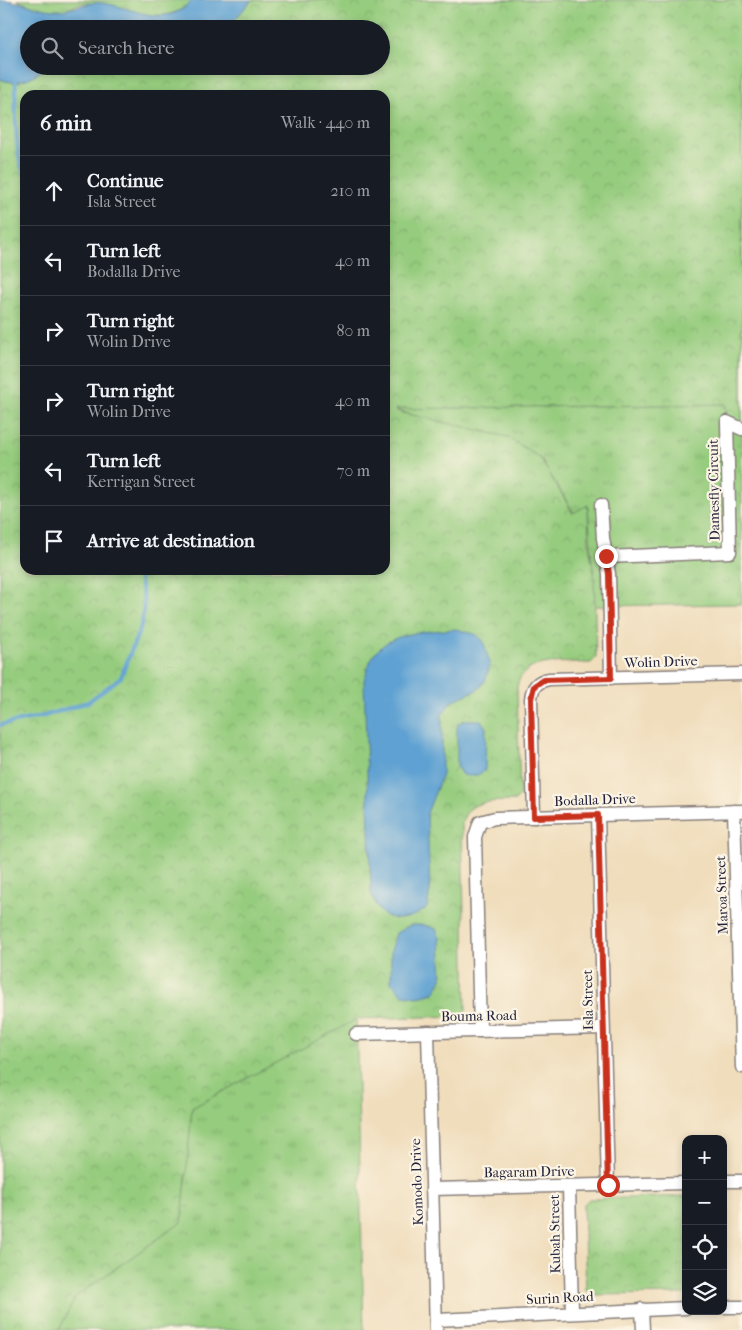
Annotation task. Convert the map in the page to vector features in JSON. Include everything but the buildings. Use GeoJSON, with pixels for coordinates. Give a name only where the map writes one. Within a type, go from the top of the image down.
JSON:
{"type":"FeatureCollection","features":[{"type":"Feature","properties":{"kind":"street","name":"Damesfly Circuit"},"geometry":{"type":"LineString","coordinates":[[606,556],[730,552],[727,422],[742,429]]}},
{"type":"Feature","properties":{"kind":"street"},"geometry":{"type":"LineString","coordinates":[[601,505],[609,574],[611,678]]}},
{"type":"Feature","properties":{"kind":"street","name":"Wolin Drive"},"geometry":{"type":"LineString","coordinates":[[534,817],[531,699],[534,686],[549,679],[742,674]]}},
{"type":"Feature","properties":{"kind":"street","name":"Bodalla Drive"},"geometry":{"type":"LineString","coordinates":[[480,1031],[475,831],[480,822],[488,818],[738,811]]}},
{"type":"Feature","properties":{"kind":"street","name":"Maroa Street"},"geometry":{"type":"LineString","coordinates":[[738,811],[742,1067]]}},
{"type":"Feature","properties":{"kind":"street","name":"Isla Street"},"geometry":{"type":"LineString","coordinates":[[598,815],[608,1185]]}},
{"type":"Feature","properties":{"kind":"street","name":"Bouma Road"},"geometry":{"type":"LineString","coordinates":[[356,1034],[603,1028]]}},
{"type":"Feature","properties":{"kind":"street","name":"Komodo Drive"},"geometry":{"type":"LineString","coordinates":[[428,1032],[436,1325]]}},
{"type":"Feature","properties":{"kind":"street"},"geometry":{"type":"LineString","coordinates":[[727,1181],[742,1181]]}},
{"type":"Feature","properties":{"kind":"street","name":"Bagaram Drive"},"geometry":{"type":"LineString","coordinates":[[432,1189],[682,1183]]}},
{"type":"Feature","properties":{"kind":"street","name":"Kubah Street"},"geometry":{"type":"LineString","coordinates":[[569,1186],[572,1312]]}},
{"type":"Feature","properties":{"kind":"street"},"geometry":{"type":"LineString","coordinates":[[727,1307],[742,1307]]}},
{"type":"Feature","properties":{"kind":"street","name":"Surin Road"},"geometry":{"type":"LineString","coordinates":[[436,1325],[572,1312],[682,1308]]}},
{"type":"Feature","properties":{"kind":"street"},"geometry":{"type":"LineString","coordinates":[[642,1309],[643,1330]]}},
{"type":"Feature","properties":{"kind":"green space"},"geometry":{"type":"Polygon","coordinates":[[[17,0],[192,0],[182,9],[170,14],[156,15],[128,12],[87,3],[61,11],[50,11],[17,0]]]}},
{"type":"Feature","properties":{"kind":"green space"},"geometry":{"type":"Polygon","coordinates":[[[252,0],[742,0],[742,604],[595,606],[588,506],[574,513],[540,458],[394,409],[390,269],[390,90],[27,90],[41,75],[390,75],[390,20],[234,20],[252,0]]]}},
{"type":"Feature","properties":{"kind":"green space"},"geometry":{"type":"Polygon","coordinates":[[[252,0],[742,0],[742,429],[727,422],[726,404],[395,409],[399,412],[508,437],[540,458],[573,513],[588,505],[589,545],[594,573],[596,658],[591,663],[547,663],[528,670],[521,677],[517,687],[520,796],[515,801],[490,802],[476,805],[465,815],[462,823],[466,1011],[461,1016],[357,1019],[192,1108],[182,1222],[76,1296],[59,1330],[0,1330],[0,79],[13,82],[35,75],[390,75],[390,20],[234,20],[252,0]]]}},
{"type":"Feature","properties":{"kind":"green space"},"geometry":{"type":"Polygon","coordinates":[[[343,575],[345,575],[364,1330],[0,1330],[343,575]]]}},
{"type":"Feature","properties":{"kind":"green space"},"geometry":{"type":"Polygon","coordinates":[[[682,1196],[682,1294],[591,1295],[586,1290],[583,1205],[589,1199],[682,1196]]]}},
{"type":"Feature","properties":{"kind":"water"},"geometry":{"type":"Polygon","coordinates":[[[0,0],[8,0],[52,10],[65,10],[90,3],[102,3],[137,12],[160,15],[171,14],[182,9],[192,0],[252,0],[234,20],[20,20],[20,75],[35,75],[13,82],[0,79],[0,0]]]}},
{"type":"Feature","properties":{"kind":"water"},"geometry":{"type":"Polygon","coordinates":[[[456,629],[475,634],[483,640],[490,664],[486,679],[479,689],[452,701],[442,714],[442,775],[427,813],[430,891],[427,908],[406,918],[394,919],[381,912],[371,893],[364,680],[372,658],[388,642],[410,634],[456,629]]]}},
{"type":"Feature","properties":{"kind":"water"},"geometry":{"type":"Polygon","coordinates":[[[465,720],[481,720],[486,728],[485,770],[475,776],[462,775],[457,767],[457,727],[459,723],[465,720]]]}},
{"type":"Feature","properties":{"kind":"water"},"geometry":{"type":"Polygon","coordinates":[[[411,925],[425,925],[436,929],[440,938],[442,979],[434,993],[418,997],[403,995],[391,982],[391,951],[396,933],[411,925]]]}},
{"type":"Feature","properties":{"kind":"waterway"},"geometry":{"type":"LineString","coordinates":[[16,77],[17,142],[20,160]]}},
{"type":"Feature","properties":{"kind":"waterway"},"geometry":{"type":"LineString","coordinates":[[0,725],[44,716],[88,702],[121,677],[142,623],[144,602],[139,575]]}},
{"type":"Feature","properties":{"kind":"route"},"geometry":{"type":"LineString","coordinates":[[606,556],[609,574],[611,678],[543,680],[534,686],[531,699],[534,817],[598,815],[608,1185]]}}]}
